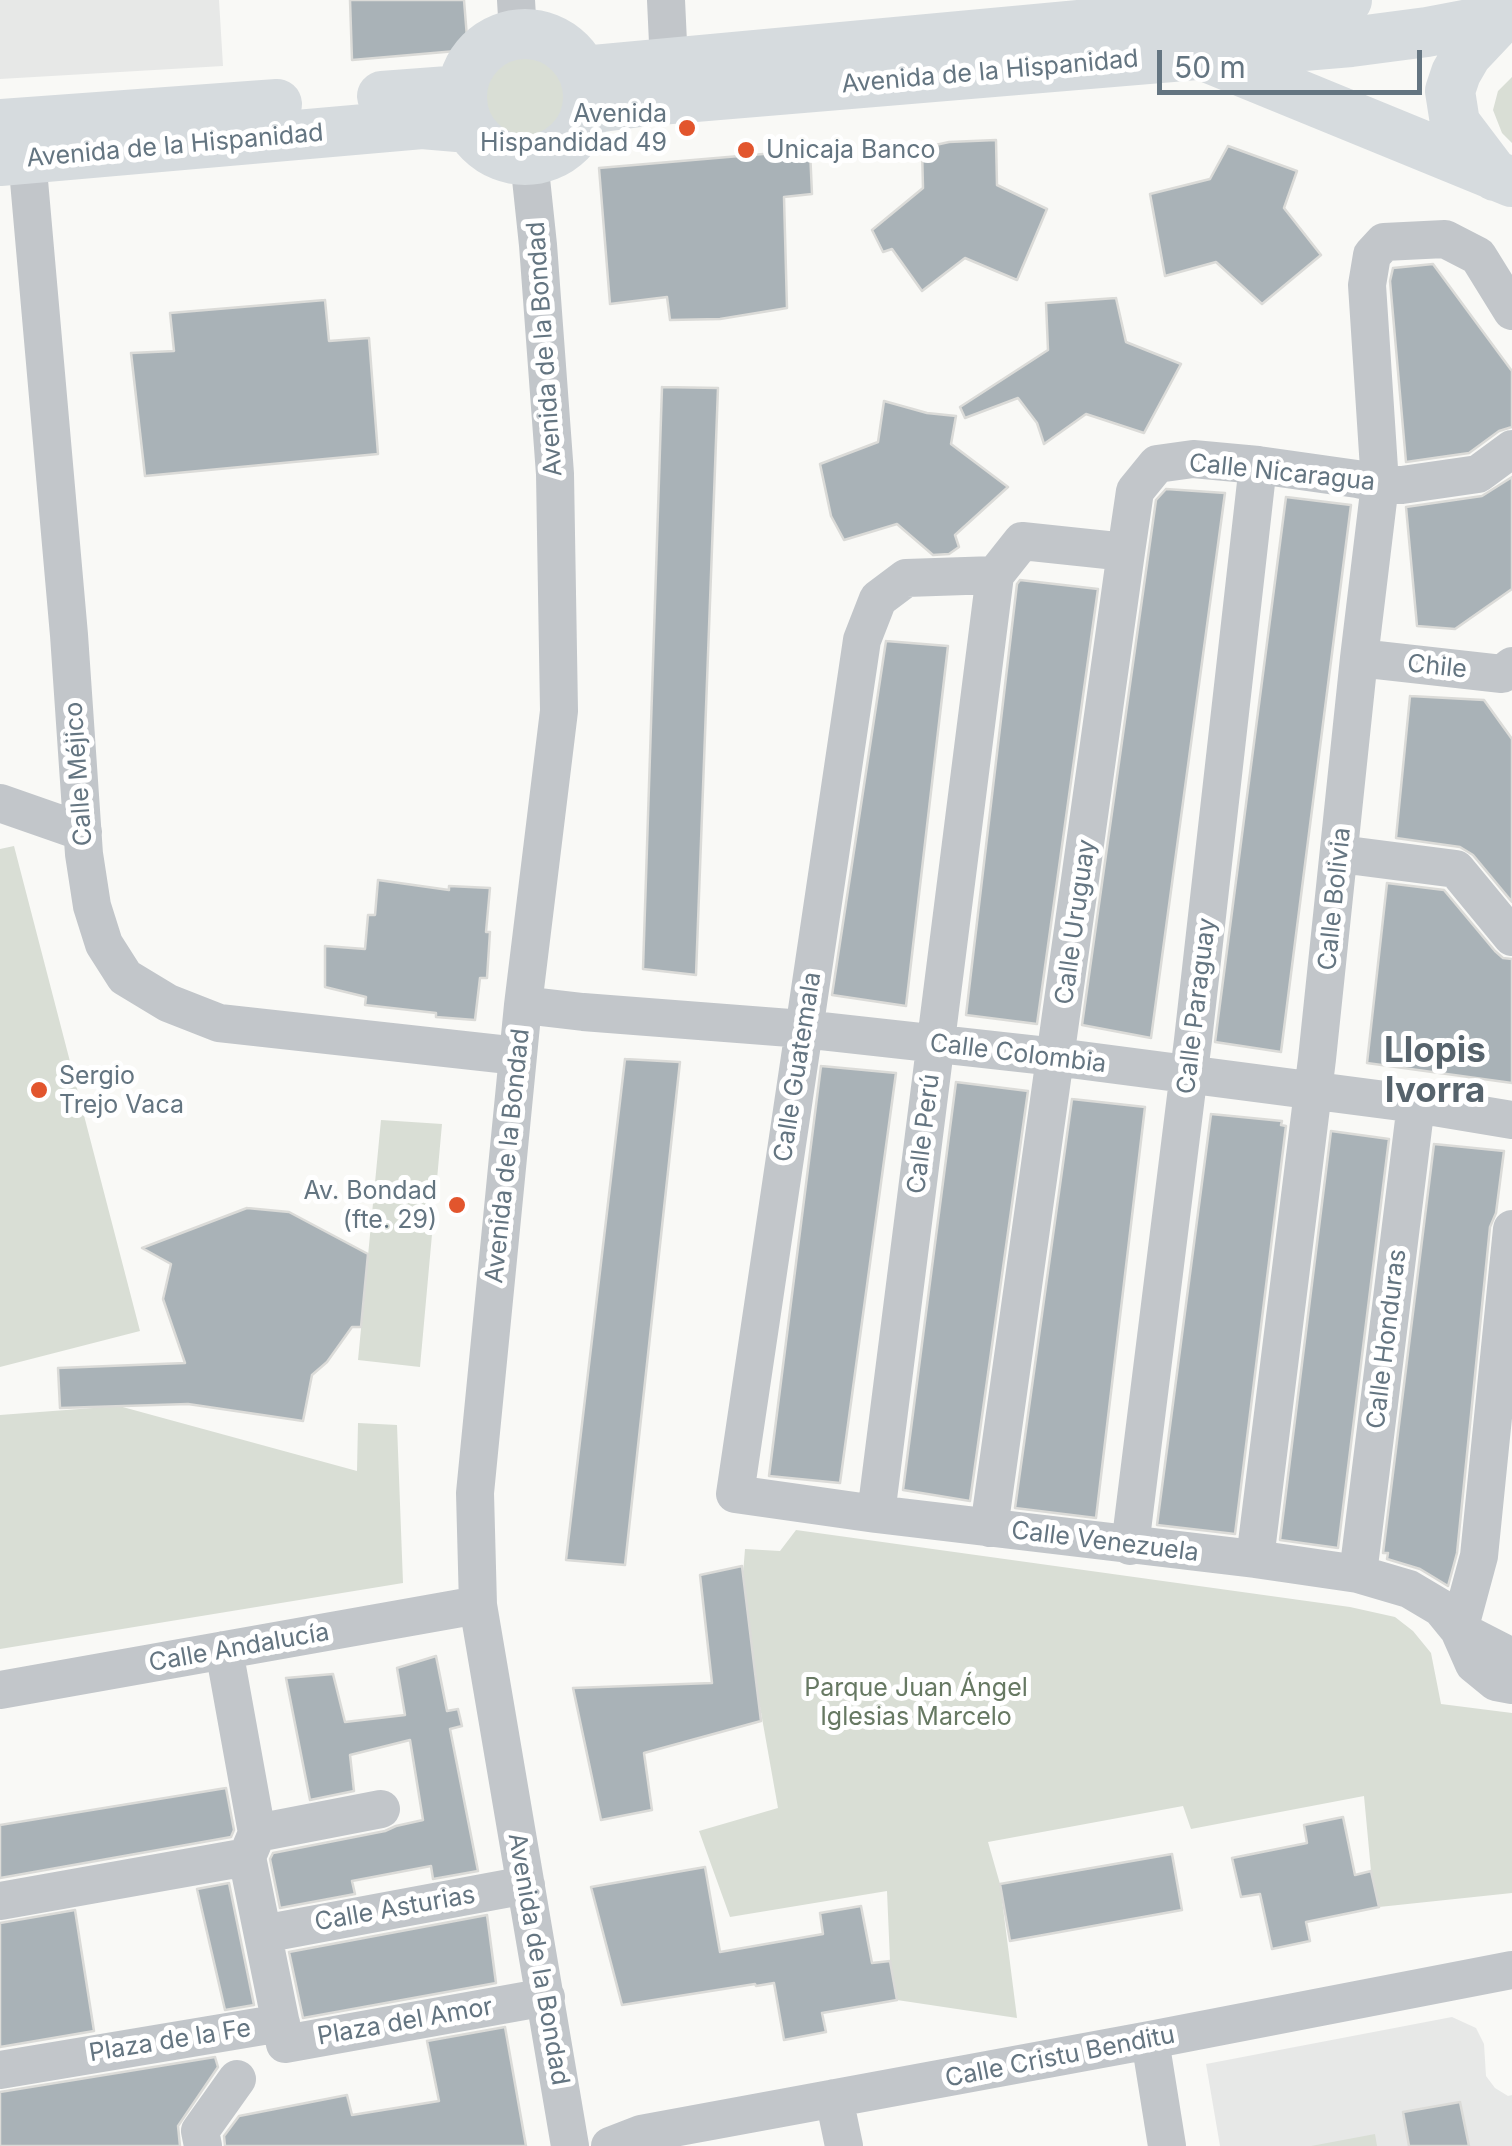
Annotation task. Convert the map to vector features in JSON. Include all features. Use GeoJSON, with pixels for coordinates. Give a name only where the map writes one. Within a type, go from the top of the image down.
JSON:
{"type":"FeatureCollection","features":[{"type":"Feature","properties":{"kind":"main road","name":"Avenida de la Hispanidad"},"geometry":{"type":"LineString","coordinates":[[585,90],[669,64],[1037,15],[1328,1]]}},
{"type":"Feature","properties":{"kind":"main road"},"geometry":{"type":"LineString","coordinates":[[517,17],[574,57],[585,90],[580,128],[568,144],[551,155],[529,160],[506,158],[491,151],[479,141],[465,109],[466,73],[476,57],[503,38],[517,17]]}},
{"type":"Feature","properties":{"kind":"main road","name":"Avenida de la Hispanidad"},"geometry":{"type":"LineString","coordinates":[[585,90],[647,101],[1351,42],[1506,17]]}},
{"type":"Feature","properties":{"kind":"main road"},"geometry":{"type":"LineString","coordinates":[[1504,179],[1455,123],[1450,91],[1467,54],[1506,17]]}},
{"type":"Feature","properties":{"kind":"main road"},"geometry":{"type":"LineString","coordinates":[[1200,54],[1504,179]]}},
{"type":"Feature","properties":{"kind":"main road","name":"Avenida de la Hispanidad"},"geometry":{"type":"LineString","coordinates":[[9,148],[422,124],[465,109]]}},
{"type":"Feature","properties":{"kind":"street"},"geometry":{"type":"LineString","coordinates":[[666,0],[669,64]]}},
{"type":"Feature","properties":{"kind":"street","name":"Calle Méjico"},"geometry":{"type":"LineString","coordinates":[[9,148],[70,635],[83,832],[92,906],[104,944],[126,977],[168,1004],[218,1024],[518,1056]]}},
{"type":"Feature","properties":{"kind":"street","name":"Avenida de la Bondad"},"geometry":{"type":"LineString","coordinates":[[529,160],[555,474],[559,712],[523,1005],[476,1493],[478,1605],[570,2146]]}},
{"type":"Feature","properties":{"kind":"street","name":"Calle Bolivia"},"geometry":{"type":"LineString","coordinates":[[1255,1560],[1313,1092],[1380,484],[1367,285],[1372,254],[1384,242],[1445,239],[1478,256],[1512,310]]}},
{"type":"Feature","properties":{"kind":"street","name":"Calle Nicaragua"},"geometry":{"type":"LineString","coordinates":[[1126,552],[1135,492],[1157,464],[1193,459],[1402,485],[1478,474],[1512,449]]}},
{"type":"Feature","properties":{"kind":"street","name":"Calle Paraguay"},"geometry":{"type":"LineString","coordinates":[[1130,1546],[1189,1075],[1258,465]]}},
{"type":"Feature","properties":{"kind":"street"},"geometry":{"type":"LineString","coordinates":[[994,575],[1022,541],[1126,552]]}},
{"type":"Feature","properties":{"kind":"street","name":"Calle Uruguay"},"geometry":{"type":"LineString","coordinates":[[989,1528],[1126,552]]}},
{"type":"Feature","properties":{"kind":"street","name":"Calle Guatemala"},"geometry":{"type":"LineString","coordinates":[[734,1494],[862,640],[878,599],[906,578],[994,575]]}},
{"type":"Feature","properties":{"kind":"street","name":"Calle Perú"},"geometry":{"type":"LineString","coordinates":[[876,1514],[994,575]]}},
{"type":"Feature","properties":{"kind":"street","name":"Chile"},"geometry":{"type":"LineString","coordinates":[[1359,658],[1509,677]]}},
{"type":"Feature","properties":{"kind":"street"},"geometry":{"type":"LineString","coordinates":[[0,803],[83,832]]}},
{"type":"Feature","properties":{"kind":"street"},"geometry":{"type":"LineString","coordinates":[[1340,854],[1456,868],[1512,937]]}},
{"type":"Feature","properties":{"kind":"street","name":"Calle Colombia"},"geometry":{"type":"LineString","coordinates":[[523,1005],[803,1029],[1056,1058],[1512,1120]]}},
{"type":"Feature","properties":{"kind":"street","name":"Calle Honduras"},"geometry":{"type":"LineString","coordinates":[[1358,1574],[1416,1104]]}},
{"type":"Feature","properties":{"kind":"street"},"geometry":{"type":"LineString","coordinates":[[1459,1630],[1479,1556],[1512,1228]]}},
{"type":"Feature","properties":{"kind":"street","name":"Calle Venezuela"},"geometry":{"type":"LineString","coordinates":[[734,1494],[1358,1574],[1409,1589],[1441,1608],[1459,1630],[1474,1664],[1496,1682],[1512,1685]]}},
{"type":"Feature","properties":{"kind":"street","name":"Calle Andalucía"},"geometry":{"type":"LineString","coordinates":[[0,1690],[478,1605]]}},
{"type":"Feature","properties":{"kind":"street","name":"Calle Venezuela"},"geometry":{"type":"LineString","coordinates":[[1459,1630],[1512,1657]]}},
{"type":"Feature","properties":{"kind":"street","name":"Plaza de la Fe"},"geometry":{"type":"LineString","coordinates":[[0,2070],[281,2023],[263,1934],[224,1650]]}},
{"type":"Feature","properties":{"kind":"street"},"geometry":{"type":"LineString","coordinates":[[0,1901],[252,1845],[381,1809]]}},
{"type":"Feature","properties":{"kind":"street","name":"Calle Asturias"},"geometry":{"type":"LineString","coordinates":[[263,1934],[526,1885]]}},
{"type":"Feature","properties":{"kind":"street","name":"Calle Cristu Benditu"},"geometry":{"type":"LineString","coordinates":[[610,2146],[641,2134],[1512,1970]]}},
{"type":"Feature","properties":{"kind":"street","name":"Plaza del Amor"},"geometry":{"type":"LineString","coordinates":[[281,2023],[285,2044],[546,1997]]}},
{"type":"Feature","properties":{"kind":"street"},"geometry":{"type":"LineString","coordinates":[[1150,2040],[1167,2146]]}},
{"type":"Feature","properties":{"kind":"street"},"geometry":{"type":"LineString","coordinates":[[203,2146],[200,2131],[237,2079]]}},
{"type":"Feature","properties":{"kind":"street"},"geometry":{"type":"LineString","coordinates":[[834,2098],[844,2146]]}},
{"type":"Feature","properties":{"kind":"shaded area"},"geometry":{"type":"Polygon","coordinates":[[[0,0],[219,0],[223,66],[0,79],[0,0]]]}},
{"type":"Feature","properties":{"kind":"shaded area"},"geometry":{"type":"Polygon","coordinates":[[[1452,2017],[1476,2028],[1484,2044],[1486,2076],[1495,2088],[1512,2095],[1512,2146],[1220,2146],[1206,2064],[1452,2017]]]}},
{"type":"Feature","properties":{"kind":"green space"},"geometry":{"type":"Polygon","coordinates":[[[525,58],[540,61],[552,70],[561,82],[561,112],[552,124],[540,133],[525,136],[510,133],[498,124],[489,112],[486,97],[489,82],[498,70],[510,61],[525,58]]]}},
{"type":"Feature","properties":{"kind":"green space"},"geometry":{"type":"Polygon","coordinates":[[[1512,77],[1512,143],[1502,133],[1493,110],[1498,91],[1512,77]]]}},
{"type":"Feature","properties":{"kind":"green space","name":"Sergio Trejo Vaca"},"geometry":{"type":"Polygon","coordinates":[[[14,846],[140,1331],[0,1367],[0,849],[14,846]]]}},
{"type":"Feature","properties":{"kind":"green space"},"geometry":{"type":"Polygon","coordinates":[[[381,1120],[442,1124],[420,1367],[358,1360],[381,1120]]]}},
{"type":"Feature","properties":{"kind":"green space"},"geometry":{"type":"Polygon","coordinates":[[[119,1406],[357,1471],[358,1423],[397,1425],[403,1583],[0,1649],[0,1415],[119,1406]]]}},
{"type":"Feature","properties":{"kind":"green space","name":"Parque Juan Ángel Iglesias Marcelo"},"geometry":{"type":"Polygon","coordinates":[[[796,1530],[1350,1607],[1395,1617],[1431,1653],[1441,1704],[1512,1713],[1512,1893],[1379,1907],[1371,1871],[1364,1796],[1191,1829],[1183,1806],[988,1842],[1000,1884],[1017,2018],[897,2000],[890,1961],[887,1891],[730,1917],[699,1831],[778,1808],[741,1600],[745,1549],[780,1551],[796,1530]]]}},
{"type":"Feature","properties":{"kind":"green space"},"geometry":{"type":"Polygon","coordinates":[[[1375,2134],[1377,2146],[1311,2146],[1375,2134]]]}},
{"type":"Feature","properties":{"kind":"building"},"geometry":{"type":"Polygon","coordinates":[[[350,0],[464,0],[468,50],[352,60],[350,0]]]}},
{"type":"Feature","properties":{"kind":"building"},"geometry":{"type":"Polygon","coordinates":[[[996,140],[997,185],[1047,209],[1017,280],[965,258],[922,291],[892,249],[883,252],[872,230],[923,188],[922,148],[949,142],[996,140]]]}},
{"type":"Feature","properties":{"kind":"building"},"geometry":{"type":"Polygon","coordinates":[[[1228,146],[1297,171],[1284,208],[1321,255],[1262,304],[1216,262],[1165,276],[1150,194],[1210,179],[1228,146]]]}},
{"type":"Feature","properties":{"kind":"building"},"geometry":{"type":"Polygon","coordinates":[[[810,150],[812,194],[784,197],[787,308],[720,319],[670,320],[667,297],[610,304],[599,168],[810,150]]]}},
{"type":"Feature","properties":{"kind":"building"},"geometry":{"type":"Polygon","coordinates":[[[1433,264],[1512,371],[1512,427],[1499,431],[1469,453],[1406,462],[1390,281],[1393,268],[1433,264]]]}},
{"type":"Feature","properties":{"kind":"building"},"geometry":{"type":"Polygon","coordinates":[[[1116,298],[1126,342],[1181,364],[1144,433],[1086,414],[1044,444],[1037,423],[1018,398],[965,418],[960,407],[1048,350],[1046,303],[1116,298]]]}},
{"type":"Feature","properties":{"kind":"building"},"geometry":{"type":"Polygon","coordinates":[[[325,300],[329,341],[369,338],[378,454],[145,476],[131,353],[174,351],[170,313],[325,300]]]}},
{"type":"Feature","properties":{"kind":"building"},"geometry":{"type":"Polygon","coordinates":[[[662,387],[718,388],[696,975],[643,969],[662,387]]]}},
{"type":"Feature","properties":{"kind":"building"},"geometry":{"type":"Polygon","coordinates":[[[884,401],[956,416],[951,444],[1008,487],[955,535],[959,547],[949,554],[933,555],[897,524],[844,540],[831,516],[820,464],[878,442],[884,401]]]}},
{"type":"Feature","properties":{"kind":"building"},"geometry":{"type":"Polygon","coordinates":[[[1512,477],[1512,589],[1455,629],[1417,626],[1406,507],[1482,496],[1512,477]]]}},
{"type":"Feature","properties":{"kind":"building"},"geometry":{"type":"Polygon","coordinates":[[[1166,489],[1225,493],[1151,1038],[1082,1025],[1156,500],[1166,489]]]}},
{"type":"Feature","properties":{"kind":"building"},"geometry":{"type":"Polygon","coordinates":[[[1286,497],[1351,505],[1281,1052],[1215,1042],[1286,497]]]}},
{"type":"Feature","properties":{"kind":"building"},"geometry":{"type":"Polygon","coordinates":[[[1020,580],[1098,589],[1037,1024],[966,1015],[1020,580]]]}},
{"type":"Feature","properties":{"kind":"building"},"geometry":{"type":"Polygon","coordinates":[[[886,641],[948,646],[906,1006],[832,995],[886,641]]]}},
{"type":"Feature","properties":{"kind":"building"},"geometry":{"type":"Polygon","coordinates":[[[1410,696],[1484,700],[1512,739],[1512,902],[1473,855],[1460,847],[1396,838],[1410,696]]]}},
{"type":"Feature","properties":{"kind":"building"},"geometry":{"type":"Polygon","coordinates":[[[378,880],[449,890],[449,886],[490,888],[487,978],[480,978],[475,1020],[365,1005],[366,997],[325,987],[325,946],[365,949],[368,915],[375,915],[378,880]]]}},
{"type":"Feature","properties":{"kind":"building"},"geometry":{"type":"Polygon","coordinates":[[[1387,883],[1444,890],[1495,951],[1512,959],[1512,1083],[1367,1063],[1387,883]]]}},
{"type":"Feature","properties":{"kind":"building"},"geometry":{"type":"Polygon","coordinates":[[[625,1059],[680,1062],[625,1565],[566,1560],[625,1059]]]}},
{"type":"Feature","properties":{"kind":"building"},"geometry":{"type":"Polygon","coordinates":[[[821,1066],[896,1073],[840,1483],[769,1476],[821,1066]]]}},
{"type":"Feature","properties":{"kind":"building"},"geometry":{"type":"Polygon","coordinates":[[[956,1082],[1028,1091],[970,1501],[903,1490],[956,1082]]]}},
{"type":"Feature","properties":{"kind":"building"},"geometry":{"type":"Polygon","coordinates":[[[1072,1099],[1145,1107],[1096,1518],[1015,1508],[1072,1099]]]}},
{"type":"Feature","properties":{"kind":"building"},"geometry":{"type":"Polygon","coordinates":[[[1211,1114],[1282,1121],[1281,1125],[1286,1126],[1235,1534],[1157,1525],[1211,1114]]]}},
{"type":"Feature","properties":{"kind":"building"},"geometry":{"type":"Polygon","coordinates":[[[1331,1131],[1389,1139],[1338,1548],[1280,1540],[1331,1131]]]}},
{"type":"Feature","properties":{"kind":"building"},"geometry":{"type":"Polygon","coordinates":[[[1434,1144],[1504,1151],[1496,1213],[1490,1227],[1457,1553],[1448,1586],[1420,1569],[1387,1559],[1388,1553],[1383,1553],[1434,1144]]]}},
{"type":"Feature","properties":{"kind":"building"},"geometry":{"type":"Polygon","coordinates":[[[247,1208],[289,1212],[368,1254],[361,1327],[352,1327],[327,1362],[312,1375],[303,1421],[188,1404],[60,1408],[58,1368],[185,1363],[163,1299],[171,1264],[142,1248],[247,1208]]]}},
{"type":"Feature","properties":{"kind":"building"},"geometry":{"type":"Polygon","coordinates":[[[742,1566],[761,1721],[644,1753],[652,1810],[601,1820],[573,1688],[712,1683],[700,1575],[742,1566]]]}},
{"type":"Feature","properties":{"kind":"building"},"geometry":{"type":"Polygon","coordinates":[[[436,1656],[447,1711],[458,1709],[462,1726],[450,1729],[478,1871],[433,1879],[431,1866],[352,1881],[355,1894],[280,1908],[270,1859],[273,1853],[423,1820],[410,1740],[350,1755],[354,1791],[310,1800],[286,1678],[333,1674],[345,1722],[405,1715],[397,1668],[436,1656]]]}},
{"type":"Feature","properties":{"kind":"building"},"geometry":{"type":"Polygon","coordinates":[[[226,1788],[234,1830],[231,1837],[0,1878],[0,1825],[226,1788]]]}},
{"type":"Feature","properties":{"kind":"building"},"geometry":{"type":"Polygon","coordinates":[[[1343,1817],[1355,1875],[1371,1871],[1379,1907],[1306,1922],[1310,1941],[1272,1949],[1260,1894],[1241,1897],[1232,1858],[1307,1843],[1304,1825],[1343,1817]]]}},
{"type":"Feature","properties":{"kind":"building"},"geometry":{"type":"Polygon","coordinates":[[[1172,1854],[1182,1910],[1010,1941],[1000,1884],[1172,1854]]]}},
{"type":"Feature","properties":{"kind":"building"},"geometry":{"type":"Polygon","coordinates":[[[705,1867],[720,1952],[823,1934],[820,1913],[861,1906],[872,1963],[890,1961],[897,2000],[822,2013],[826,2032],[784,2040],[774,1983],[622,2005],[591,1887],[705,1867]]]}},
{"type":"Feature","properties":{"kind":"building"},"geometry":{"type":"Polygon","coordinates":[[[229,1883],[254,2005],[225,2010],[197,1889],[229,1883]]]}},
{"type":"Feature","properties":{"kind":"building"},"geometry":{"type":"Polygon","coordinates":[[[75,1910],[94,2031],[0,2047],[0,1923],[75,1910]]]}},
{"type":"Feature","properties":{"kind":"building"},"geometry":{"type":"Polygon","coordinates":[[[487,1915],[496,1983],[303,2018],[289,1952],[487,1915]]]}},
{"type":"Feature","properties":{"kind":"building"},"geometry":{"type":"Polygon","coordinates":[[[505,2027],[526,2146],[225,2146],[224,2136],[239,2116],[347,2095],[352,2115],[439,2101],[427,2041],[505,2027]]]}},
{"type":"Feature","properties":{"kind":"building"},"geometry":{"type":"Polygon","coordinates":[[[215,2057],[218,2067],[178,2126],[180,2146],[0,2146],[0,2092],[215,2057]]]}},
{"type":"Feature","properties":{"kind":"building"},"geometry":{"type":"Polygon","coordinates":[[[1460,2102],[1469,2146],[1409,2146],[1403,2112],[1460,2102]]]}},
{"type":"Feature","properties":{"kind":"place","name":"Avenida Hispandidad 49"},"geometry":{"type":"Point","coordinates":[687,128]}},
{"type":"Feature","properties":{"kind":"place","name":"Unicaja Banco"},"geometry":{"type":"Point","coordinates":[746,150]}},
{"type":"Feature","properties":{"kind":"place","name":"Sergio Trejo Vaca"},"geometry":{"type":"Point","coordinates":[39,1090]}},
{"type":"Feature","properties":{"kind":"place","name":"Av. Bondad (fte. 29)"},"geometry":{"type":"Point","coordinates":[457,1205]}},
{"type":"Feature","properties":{"kind":"district","name":"Llopis Ivorra"},"geometry":{"type":"Point","coordinates":[1435,1071]}}]}
